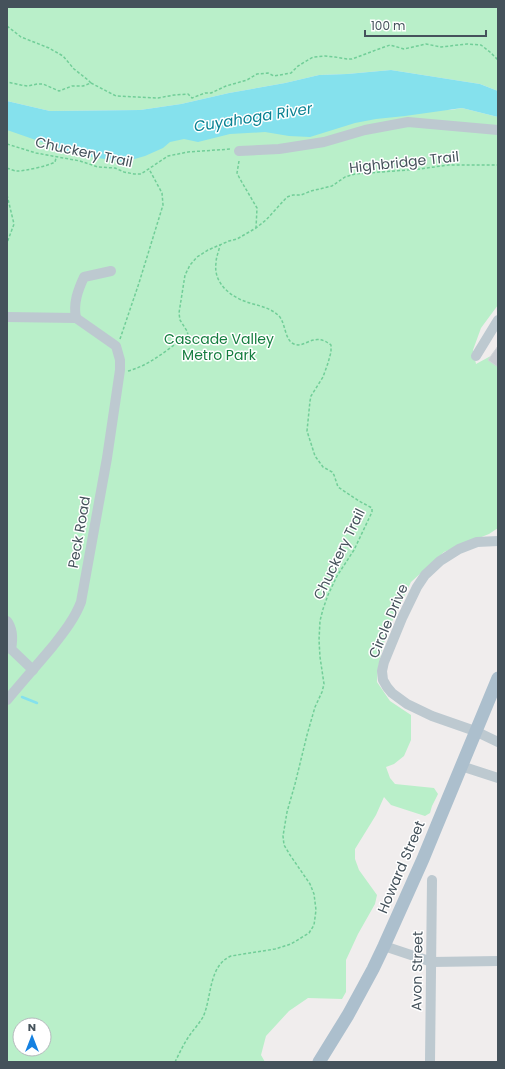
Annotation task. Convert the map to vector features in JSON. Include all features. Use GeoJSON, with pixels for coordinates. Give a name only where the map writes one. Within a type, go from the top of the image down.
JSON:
{"type":"FeatureCollection","features":[{"type":"Feature","properties":{"kind":"main road","name":"Howard Street"},"geometry":{"type":"LineString","coordinates":[[319,1062],[348,1015],[384,946],[424,859],[475,731],[498,678]]}},
{"type":"Feature","properties":{"kind":"street"},"geometry":{"type":"LineString","coordinates":[[239,151],[279,149],[324,142],[365,130],[408,122],[498,130]]}},
{"type":"Feature","properties":{"kind":"street"},"geometry":{"type":"LineString","coordinates":[[76,318],[74,310],[75,302],[84,277],[111,271]]}},
{"type":"Feature","properties":{"kind":"street"},"geometry":{"type":"LineString","coordinates":[[7,317],[76,318],[116,346]]}},
{"type":"Feature","properties":{"kind":"street"},"geometry":{"type":"LineString","coordinates":[[476,356],[498,320]]}},
{"type":"Feature","properties":{"kind":"street","name":"Peck Road"},"geometry":{"type":"LineString","coordinates":[[7,700],[68,627],[81,602],[107,458],[120,370],[120,360],[116,346]]}},
{"type":"Feature","properties":{"kind":"street","name":"Circle Drive"},"geometry":{"type":"LineString","coordinates":[[498,540],[477,542],[459,549],[440,561],[425,575],[417,587],[402,618],[384,662],[382,671],[386,687],[401,700],[432,716],[475,731],[498,742]]}},
{"type":"Feature","properties":{"kind":"street"},"geometry":{"type":"LineString","coordinates":[[7,621],[12,631],[12,643],[9,649],[32,670]]}},
{"type":"Feature","properties":{"kind":"street"},"geometry":{"type":"LineString","coordinates":[[461,766],[498,778]]}},
{"type":"Feature","properties":{"kind":"street","name":"Avon Street"},"geometry":{"type":"LineString","coordinates":[[430,1062],[432,880]]}},
{"type":"Feature","properties":{"kind":"street"},"geometry":{"type":"LineString","coordinates":[[384,946],[432,962],[498,961]]}},
{"type":"Feature","properties":{"kind":"path"},"geometry":{"type":"LineString","coordinates":[[7,26],[21,37],[48,48],[62,56],[74,69],[91,83],[116,96],[158,98],[188,94],[192,98],[247,80],[257,74],[268,73],[274,76],[291,73],[298,66],[313,57],[325,56],[352,59],[390,46],[404,49],[426,44],[441,47],[467,44],[480,45],[498,60]]}},
{"type":"Feature","properties":{"kind":"path"},"geometry":{"type":"LineString","coordinates":[[7,82],[28,86],[43,84],[60,91],[72,86],[83,86],[91,83]]}},
{"type":"Feature","properties":{"kind":"path","name":"Chuckery Trail"},"geometry":{"type":"LineString","coordinates":[[7,144],[56,157],[80,161],[98,167],[115,168],[134,174],[141,174],[168,156],[188,152],[234,149],[239,151]]}},
{"type":"Feature","properties":{"kind":"path"},"geometry":{"type":"LineString","coordinates":[[239,151],[240,156],[238,173],[240,180],[257,208],[256,228]]}},
{"type":"Feature","properties":{"kind":"path"},"geometry":{"type":"LineString","coordinates":[[7,168],[16,171],[50,165],[55,162],[56,157]]}},
{"type":"Feature","properties":{"kind":"path","name":"Highbridge Trail"},"geometry":{"type":"LineString","coordinates":[[220,245],[237,239],[256,228],[266,220],[287,197],[301,195],[332,186],[345,177],[355,174],[420,169],[448,165],[498,165]]}},
{"type":"Feature","properties":{"kind":"path"},"geometry":{"type":"LineString","coordinates":[[116,346],[127,322],[162,206],[162,193],[149,169]]}},
{"type":"Feature","properties":{"kind":"path"},"geometry":{"type":"LineString","coordinates":[[7,195],[14,224],[7,243]]}},
{"type":"Feature","properties":{"kind":"path"},"geometry":{"type":"LineString","coordinates":[[120,370],[129,371],[144,365],[188,335],[180,320],[179,313],[185,275],[190,265],[198,257],[208,250],[220,245]]}},
{"type":"Feature","properties":{"kind":"path","name":"Chuckery Trail"},"geometry":{"type":"LineString","coordinates":[[175,1062],[191,1032],[203,1017],[214,977],[225,959],[231,956],[275,949],[291,944],[309,933],[314,925],[316,910],[314,894],[310,884],[284,845],[283,836],[287,812],[307,735],[315,707],[324,684],[319,640],[320,621],[323,609],[337,576],[354,550],[372,512],[372,508],[338,488],[332,472],[323,467],[315,456],[307,431],[311,396],[323,377],[331,352],[331,345],[326,341],[316,339],[301,344],[294,344],[290,341],[280,317],[273,311],[236,298],[227,291],[219,282],[216,274],[216,263],[220,245]]}},
{"type":"Feature","properties":{"kind":"green space"},"geometry":{"type":"Polygon","coordinates":[[[7,7],[498,7],[498,91],[480,84],[391,70],[319,75],[181,104],[140,110],[50,111],[7,101],[7,7]]]}},
{"type":"Feature","properties":{"kind":"green space","name":"Cascade Valley Metro Park"},"geometry":{"type":"Polygon","coordinates":[[[330,94],[451,110],[462,108],[498,117],[498,305],[481,328],[473,350],[476,364],[498,352],[498,528],[489,534],[444,552],[411,582],[389,628],[378,668],[377,682],[390,701],[411,715],[411,740],[404,756],[394,764],[386,767],[390,778],[395,784],[434,788],[438,794],[430,813],[425,816],[391,805],[384,797],[376,815],[355,849],[355,859],[359,870],[377,895],[375,904],[358,934],[346,960],[346,992],[342,999],[308,998],[289,1011],[266,1036],[261,1055],[265,1062],[7,1062],[7,117],[121,154],[330,94]]]}},
{"type":"Feature","properties":{"kind":"water","name":"Cuyahoga River"},"geometry":{"type":"Polygon","coordinates":[[[391,70],[480,84],[498,91],[498,117],[462,108],[355,123],[310,137],[289,136],[265,132],[230,134],[198,142],[184,139],[170,142],[163,148],[145,156],[124,162],[79,155],[7,130],[7,101],[50,111],[140,110],[181,104],[319,75],[391,70]]]}},
{"type":"Feature","properties":{"kind":"building"},"geometry":{"type":"Polygon","coordinates":[[[498,346],[498,367],[488,360],[498,346]]]}},
{"type":"Feature","properties":{"kind":"waterway"},"geometry":{"type":"LineString","coordinates":[[22,697],[37,703]]}}]}
